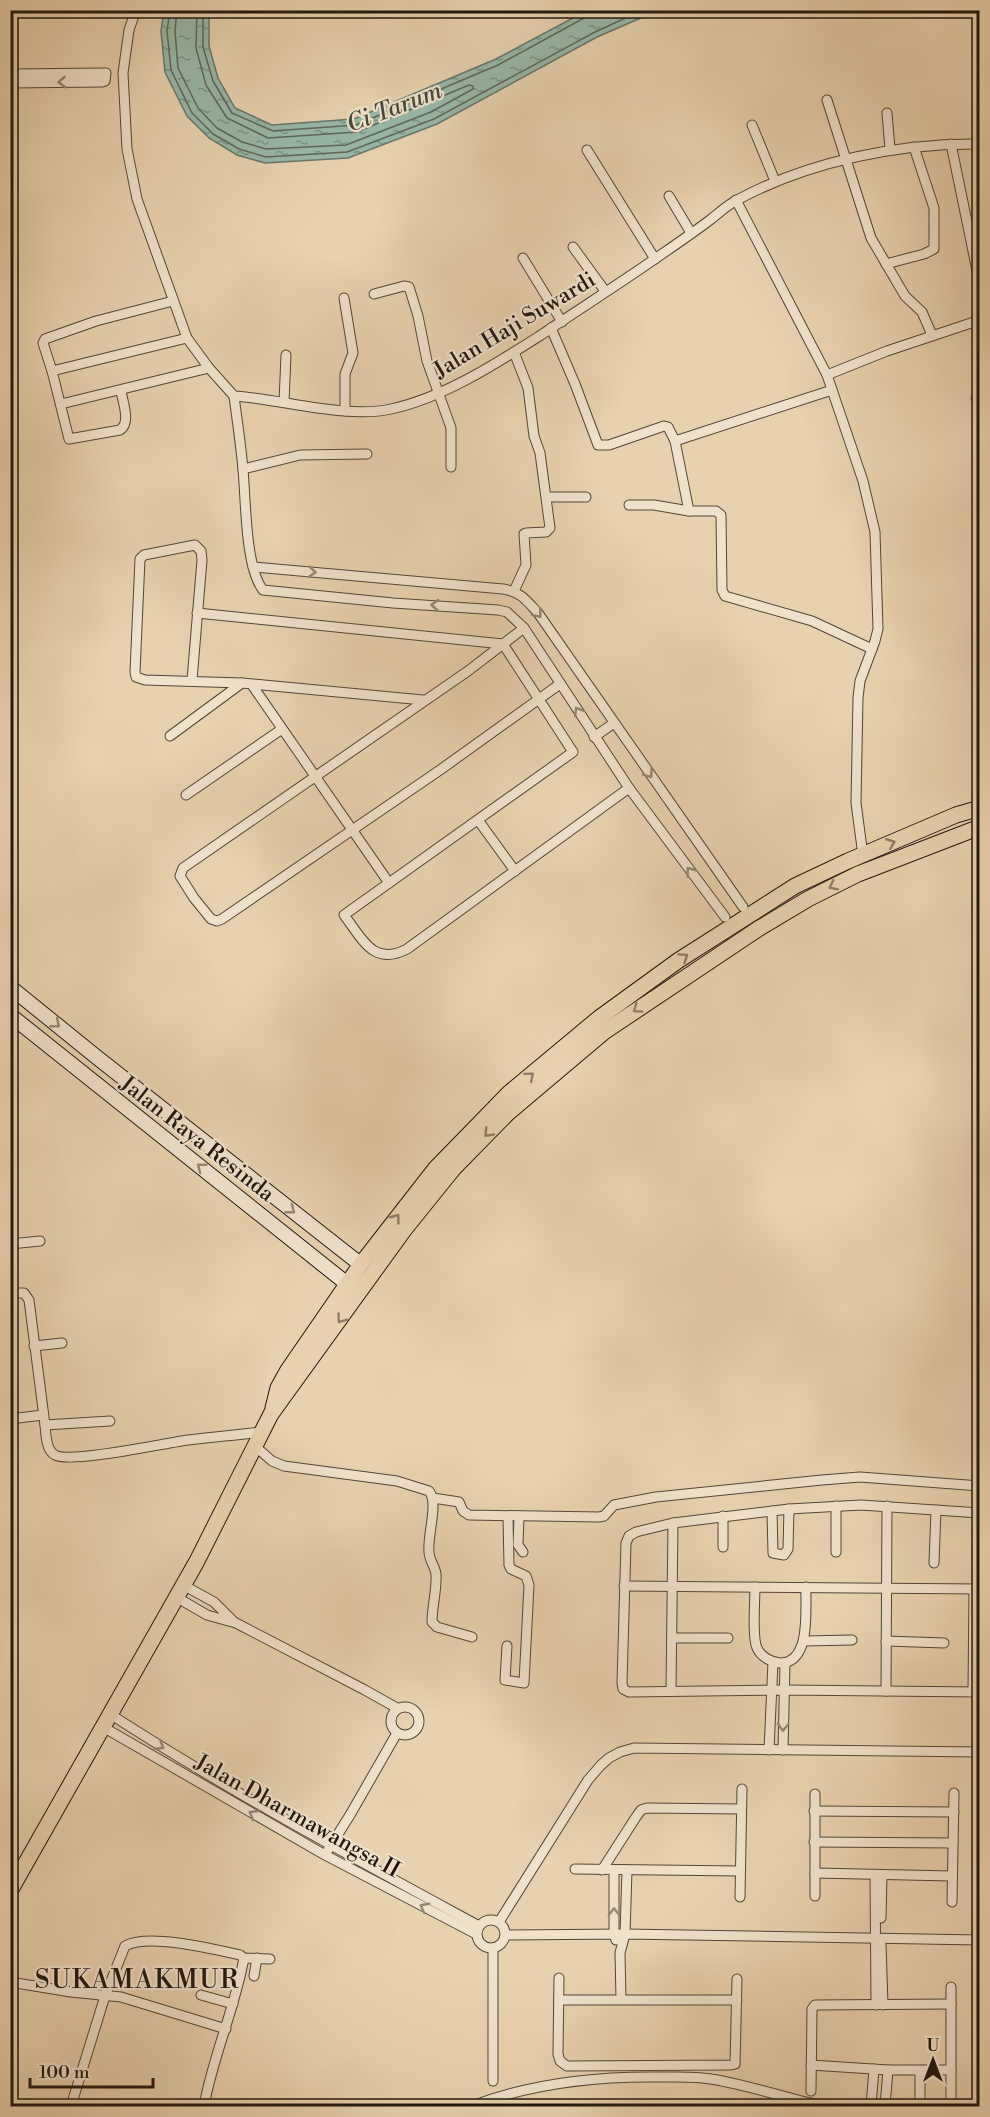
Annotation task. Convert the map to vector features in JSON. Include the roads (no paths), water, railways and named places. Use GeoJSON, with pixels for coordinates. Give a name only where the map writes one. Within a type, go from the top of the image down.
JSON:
{"type":"FeatureCollection","features":[{"type":"Feature","properties":{"kind":"main road"},"geometry":{"type":"LineString","coordinates":[[271,1414],[278,1388],[288,1370],[346,1284],[443,1161],[509,1094],[599,1018],[687,954],[795,886],[956,815],[980,808]]}},
{"type":"Feature","properties":{"kind":"main road"},"geometry":{"type":"LineString","coordinates":[[10,1891],[180,1591],[271,1414],[404,1230],[454,1168],[508,1113],[604,1032],[682,978],[808,899],[878,865],[980,827]]}},
{"type":"Feature","properties":{"kind":"street"},"geometry":{"type":"LineString","coordinates":[[136,10],[129,30],[123,73],[127,149],[137,199],[187,338],[208,368],[234,396],[248,532],[257,583],[263,590],[271,592],[507,612],[524,628],[629,788],[725,917]]}},
{"type":"Feature","properties":{"kind":"street"},"geometry":{"type":"LineString","coordinates":[[10,74],[106,73],[105,81],[102,82],[10,84]]}},
{"type":"Feature","properties":{"kind":"street"},"geometry":{"type":"LineString","coordinates":[[828,100],[871,238],[905,296],[922,312],[932,335]]}},
{"type":"Feature","properties":{"kind":"street"},"geometry":{"type":"LineString","coordinates":[[887,113],[890,149]]}},
{"type":"Feature","properties":{"kind":"street"},"geometry":{"type":"LineString","coordinates":[[752,125],[775,181]]}},
{"type":"Feature","properties":{"kind":"street"},"geometry":{"type":"LineString","coordinates":[[951,144],[980,285]]}},
{"type":"Feature","properties":{"kind":"street","name":"Jalan Haji Suwardi"},"geometry":{"type":"LineString","coordinates":[[234,396],[345,411],[390,410],[439,393],[513,352],[655,259],[736,200],[775,181],[890,149],[980,144]]}},
{"type":"Feature","properties":{"kind":"street"},"geometry":{"type":"LineString","coordinates":[[886,264],[934,249],[934,208],[914,147]]}},
{"type":"Feature","properties":{"kind":"street"},"geometry":{"type":"LineString","coordinates":[[587,150],[655,259]]}},
{"type":"Feature","properties":{"kind":"street"},"geometry":{"type":"LineString","coordinates":[[669,196],[691,233]]}},
{"type":"Feature","properties":{"kind":"street"},"geometry":{"type":"LineString","coordinates":[[736,200],[826,375],[863,481],[875,532],[878,629],[860,681],[857,715],[856,803],[862,849]]}},
{"type":"Feature","properties":{"kind":"street"},"geometry":{"type":"LineString","coordinates":[[573,247],[605,291]]}},
{"type":"Feature","properties":{"kind":"street"},"geometry":{"type":"LineString","coordinates":[[523,258],[562,321]]}},
{"type":"Feature","properties":{"kind":"street"},"geometry":{"type":"LineString","coordinates":[[374,294],[409,286],[427,361],[451,428],[451,467]]}},
{"type":"Feature","properties":{"kind":"street"},"geometry":{"type":"LineString","coordinates":[[344,298],[353,353],[345,374],[345,411]]}},
{"type":"Feature","properties":{"kind":"street"},"geometry":{"type":"LineString","coordinates":[[121,391],[126,422],[124,428],[69,439],[43,343],[45,339],[96,321],[173,301]]}},
{"type":"Feature","properties":{"kind":"street"},"geometry":{"type":"LineString","coordinates":[[826,375],[932,335],[980,320]]}},
{"type":"Feature","properties":{"kind":"street"},"geometry":{"type":"LineString","coordinates":[[551,328],[598,445],[609,445],[664,426],[668,427],[675,441],[689,511]]}},
{"type":"Feature","properties":{"kind":"street"},"geometry":{"type":"LineString","coordinates":[[52,370],[187,338]]}},
{"type":"Feature","properties":{"kind":"street"},"geometry":{"type":"LineString","coordinates":[[513,352],[528,388],[534,436],[540,453],[547,497],[550,528],[546,532],[526,532],[524,534],[526,565],[514,591]]}},
{"type":"Feature","properties":{"kind":"street"},"geometry":{"type":"LineString","coordinates":[[284,402],[286,355]]}},
{"type":"Feature","properties":{"kind":"street"},"geometry":{"type":"LineString","coordinates":[[61,404],[208,368]]}},
{"type":"Feature","properties":{"kind":"street"},"geometry":{"type":"LineString","coordinates":[[675,441],[832,390]]}},
{"type":"Feature","properties":{"kind":"street"},"geometry":{"type":"LineString","coordinates":[[243,469],[300,455],[367,454]]}},
{"type":"Feature","properties":{"kind":"street"},"geometry":{"type":"LineString","coordinates":[[547,497],[586,497]]}},
{"type":"Feature","properties":{"kind":"street"},"geometry":{"type":"LineString","coordinates":[[629,505],[689,511],[716,511],[721,515],[722,590],[725,596],[812,621],[872,649]]}},
{"type":"Feature","properties":{"kind":"street"},"geometry":{"type":"LineString","coordinates":[[192,680],[202,560],[198,546],[141,557],[136,677],[146,680],[192,680],[423,700]]}},
{"type":"Feature","properties":{"kind":"street"},"geometry":{"type":"LineString","coordinates":[[253,567],[514,591],[521,595],[538,614],[743,907]]}},
{"type":"Feature","properties":{"kind":"street"},"geometry":{"type":"LineString","coordinates":[[197,613],[503,644]]}},
{"type":"Feature","properties":{"kind":"street"},"geometry":{"type":"LineString","coordinates":[[524,628],[468,671],[183,868],[180,876],[194,898],[211,919],[217,921],[222,919],[477,744],[560,684]]}},
{"type":"Feature","properties":{"kind":"street"},"geometry":{"type":"LineString","coordinates":[[503,644],[573,752],[344,915],[370,950],[385,954],[407,949],[629,788]]}},
{"type":"Feature","properties":{"kind":"street"},"geometry":{"type":"LineString","coordinates":[[247,684],[282,729],[389,883]]}},
{"type":"Feature","properties":{"kind":"street"},"geometry":{"type":"LineString","coordinates":[[170,736],[247,684]]}},
{"type":"Feature","properties":{"kind":"street"},"geometry":{"type":"LineString","coordinates":[[594,737],[614,723]]}},
{"type":"Feature","properties":{"kind":"street"},"geometry":{"type":"LineString","coordinates":[[186,795],[282,729]]}},
{"type":"Feature","properties":{"kind":"street"},"geometry":{"type":"LineString","coordinates":[[478,820],[515,871]]}},
{"type":"Feature","properties":{"kind":"street","name":"Jalan Raya Resinda"},"geometry":{"type":"LineString","coordinates":[[10,987],[355,1260]]}},
{"type":"Feature","properties":{"kind":"street","name":"Jalan Raya Resinda"},"geometry":{"type":"LineString","coordinates":[[10,1015],[359,1293]]}},
{"type":"Feature","properties":{"kind":"street"},"geometry":{"type":"LineString","coordinates":[[173,1146],[187,1129]]}},
{"type":"Feature","properties":{"kind":"street"},"geometry":{"type":"LineString","coordinates":[[10,1244],[40,1241]]}},
{"type":"Feature","properties":{"kind":"street"},"geometry":{"type":"LineString","coordinates":[[10,1293],[24,1293],[27,1296],[43,1415],[52,1454],[59,1456],[90,1455],[188,1440],[258,1439],[272,1461],[284,1466],[398,1481],[426,1489],[433,1498],[429,1548],[436,1572],[432,1622],[437,1627],[472,1637]]}},
{"type":"Feature","properties":{"kind":"street"},"geometry":{"type":"LineString","coordinates":[[34,1346],[62,1343]]}},
{"type":"Feature","properties":{"kind":"street"},"geometry":{"type":"LineString","coordinates":[[10,1419],[43,1415]]}},
{"type":"Feature","properties":{"kind":"street"},"geometry":{"type":"LineString","coordinates":[[45,1425],[110,1421]]}},
{"type":"Feature","properties":{"kind":"street"},"geometry":{"type":"LineString","coordinates":[[433,1498],[459,1502],[463,1511],[469,1515],[599,1517],[614,1505],[656,1497],[822,1480],[860,1477],[980,1486]]}},
{"type":"Feature","properties":{"kind":"street"},"geometry":{"type":"LineString","coordinates":[[836,1552],[837,1506]]}},
{"type":"Feature","properties":{"kind":"street"},"geometry":{"type":"LineString","coordinates":[[624,1586],[977,1589],[976,1692],[772,1690],[628,1692],[623,1689],[624,1586],[626,1543],[629,1536],[636,1532],[674,1523],[789,1509],[837,1506],[887,1506],[980,1513]]}},
{"type":"Feature","properties":{"kind":"street"},"geometry":{"type":"LineString","coordinates":[[886,1691],[887,1506]]}},
{"type":"Feature","properties":{"kind":"street"},"geometry":{"type":"LineString","coordinates":[[772,1511],[773,1553],[784,1555],[788,1549],[789,1509]]}},
{"type":"Feature","properties":{"kind":"street"},"geometry":{"type":"LineString","coordinates":[[934,1563],[936,1510]]}},
{"type":"Feature","properties":{"kind":"street"},"geometry":{"type":"LineString","coordinates":[[723,1516],[723,1547]]}},
{"type":"Feature","properties":{"kind":"street"},"geometry":{"type":"LineString","coordinates":[[507,1646],[505,1680],[524,1683],[529,1585],[526,1576],[511,1569],[509,1565],[508,1517]]}},
{"type":"Feature","properties":{"kind":"street"},"geometry":{"type":"LineString","coordinates":[[519,1517],[518,1545],[524,1552]]}},
{"type":"Feature","properties":{"kind":"street"},"geometry":{"type":"LineString","coordinates":[[671,1691],[674,1523]]}},
{"type":"Feature","properties":{"kind":"street"},"geometry":{"type":"LineString","coordinates":[[754,1587],[757,1648],[767,1659],[785,1663],[797,1654],[805,1641],[806,1587]]}},
{"type":"Feature","properties":{"kind":"street"},"geometry":{"type":"LineString","coordinates":[[180,1591],[207,1615],[234,1622],[397,1708]]}},
{"type":"Feature","properties":{"kind":"street"},"geometry":{"type":"LineString","coordinates":[[180,1591],[214,1602],[234,1622]]}},
{"type":"Feature","properties":{"kind":"street"},"geometry":{"type":"LineString","coordinates":[[672,1638],[728,1638]]}},
{"type":"Feature","properties":{"kind":"street"},"geometry":{"type":"LineString","coordinates":[[805,1641],[852,1640]]}},
{"type":"Feature","properties":{"kind":"street"},"geometry":{"type":"LineString","coordinates":[[886,1641],[944,1642]]}},
{"type":"Feature","properties":{"kind":"street"},"geometry":{"type":"LineString","coordinates":[[769,1750],[773,1662]]}},
{"type":"Feature","properties":{"kind":"street"},"geometry":{"type":"LineString","coordinates":[[783,1750],[785,1663]]}},
{"type":"Feature","properties":{"kind":"street"},"geometry":{"type":"LineString","coordinates":[[407,1706],[416,1710],[420,1720],[417,1730],[409,1735],[397,1733],[392,1728],[390,1721],[397,1708],[407,1706]]}},
{"type":"Feature","properties":{"kind":"street","name":"Jalan Dharmawangsa II"},"geometry":{"type":"LineString","coordinates":[[107,1720],[173,1754],[478,1930]]}},
{"type":"Feature","properties":{"kind":"street","name":"Jalan Dharmawangsa II"},"geometry":{"type":"LineString","coordinates":[[107,1720],[325,1855],[478,1930]]}},
{"type":"Feature","properties":{"kind":"street"},"geometry":{"type":"LineString","coordinates":[[325,1855],[397,1733]]}},
{"type":"Feature","properties":{"kind":"street"},"geometry":{"type":"LineString","coordinates":[[499,1922],[588,1780],[600,1765],[620,1752],[634,1749],[980,1752]]}},
{"type":"Feature","properties":{"kind":"street"},"geometry":{"type":"LineString","coordinates":[[740,1897],[742,1789]]}},
{"type":"Feature","properties":{"kind":"street"},"geometry":{"type":"LineString","coordinates":[[952,1902],[954,1793]]}},
{"type":"Feature","properties":{"kind":"street"},"geometry":{"type":"LineString","coordinates":[[815,1794],[815,1896]]}},
{"type":"Feature","properties":{"kind":"street"},"geometry":{"type":"LineString","coordinates":[[602,1870],[641,1810],[647,1808],[741,1809]]}},
{"type":"Feature","properties":{"kind":"street"},"geometry":{"type":"LineString","coordinates":[[814,1811],[954,1812]]}},
{"type":"Feature","properties":{"kind":"street"},"geometry":{"type":"LineString","coordinates":[[814,1842],[953,1842]]}},
{"type":"Feature","properties":{"kind":"street"},"geometry":{"type":"LineString","coordinates":[[575,1869],[740,1871]]}},
{"type":"Feature","properties":{"kind":"street"},"geometry":{"type":"LineString","coordinates":[[614,1870],[614,1934],[620,1953]]}},
{"type":"Feature","properties":{"kind":"street"},"geometry":{"type":"LineString","coordinates":[[621,1999],[620,1953],[625,1934],[627,1870]]}},
{"type":"Feature","properties":{"kind":"street"},"geometry":{"type":"LineString","coordinates":[[815,1874],[952,1876]]}},
{"type":"Feature","properties":{"kind":"street"},"geometry":{"type":"LineString","coordinates":[[879,1875],[879,2005]]}},
{"type":"Feature","properties":{"kind":"street"},"geometry":{"type":"LineString","coordinates":[[492,1919],[499,1922],[506,1935],[499,1946],[486,1947],[479,1942],[478,1930],[485,1921],[492,1919]]}},
{"type":"Feature","properties":{"kind":"street"},"geometry":{"type":"LineString","coordinates":[[506,1935],[625,1934],[980,1940]]}},
{"type":"Feature","properties":{"kind":"street"},"geometry":{"type":"LineString","coordinates":[[71,2106],[105,1996],[125,1946],[133,1942],[182,1943],[240,1955],[244,1958],[270,1959]]}},
{"type":"Feature","properties":{"kind":"street"},"geometry":{"type":"LineString","coordinates":[[493,1948],[493,2080]]}},
{"type":"Feature","properties":{"kind":"street"},"geometry":{"type":"LineString","coordinates":[[204,2106],[244,1958]]}},
{"type":"Feature","properties":{"kind":"street"},"geometry":{"type":"LineString","coordinates":[[254,1976],[257,1958]]}},
{"type":"Feature","properties":{"kind":"street"},"geometry":{"type":"LineString","coordinates":[[559,1978],[558,2054],[567,2066],[735,2064],[737,1979]]}},
{"type":"Feature","properties":{"kind":"street"},"geometry":{"type":"LineString","coordinates":[[10,1982],[121,1997],[226,2029]]}},
{"type":"Feature","properties":{"kind":"street"},"geometry":{"type":"LineString","coordinates":[[951,1987],[951,2106]]}},
{"type":"Feature","properties":{"kind":"street"},"geometry":{"type":"LineString","coordinates":[[201,1995],[233,2004]]}},
{"type":"Feature","properties":{"kind":"street"},"geometry":{"type":"LineString","coordinates":[[559,2000],[736,2000]]}},
{"type":"Feature","properties":{"kind":"street"},"geometry":{"type":"LineString","coordinates":[[811,2091],[812,2009],[815,2005],[951,2004]]}},
{"type":"Feature","properties":{"kind":"street"},"geometry":{"type":"LineString","coordinates":[[811,2065],[888,2070],[951,2070]]}},
{"type":"Feature","properties":{"kind":"street"},"geometry":{"type":"LineString","coordinates":[[871,2106],[874,2069]]}},
{"type":"Feature","properties":{"kind":"street"},"geometry":{"type":"LineString","coordinates":[[885,2106],[888,2070]]}},
{"type":"Feature","properties":{"kind":"street"},"geometry":{"type":"LineString","coordinates":[[920,2071],[920,2106]]}},
{"type":"Feature","properties":{"kind":"street"},"geometry":{"type":"LineString","coordinates":[[472,2106],[499,2096],[532,2088],[627,2077],[710,2079],[822,2106]]}},
{"type":"Feature","properties":{"kind":"water","name":"Ci Tarum"},"geometry":{"type":"Polygon","coordinates":[[[164,11],[212,11],[209,17],[209,46],[218,78],[235,108],[272,125],[354,119],[496,59],[586,11],[657,11],[597,37],[437,124],[348,158],[265,163],[237,155],[209,138],[187,116],[165,72],[161,31],[164,11]]]}},
{"type":"Feature","properties":{"kind":"district","name":"SUKAMAKMUR"},"geometry":{"type":"Point","coordinates":[137,1979]}}]}
